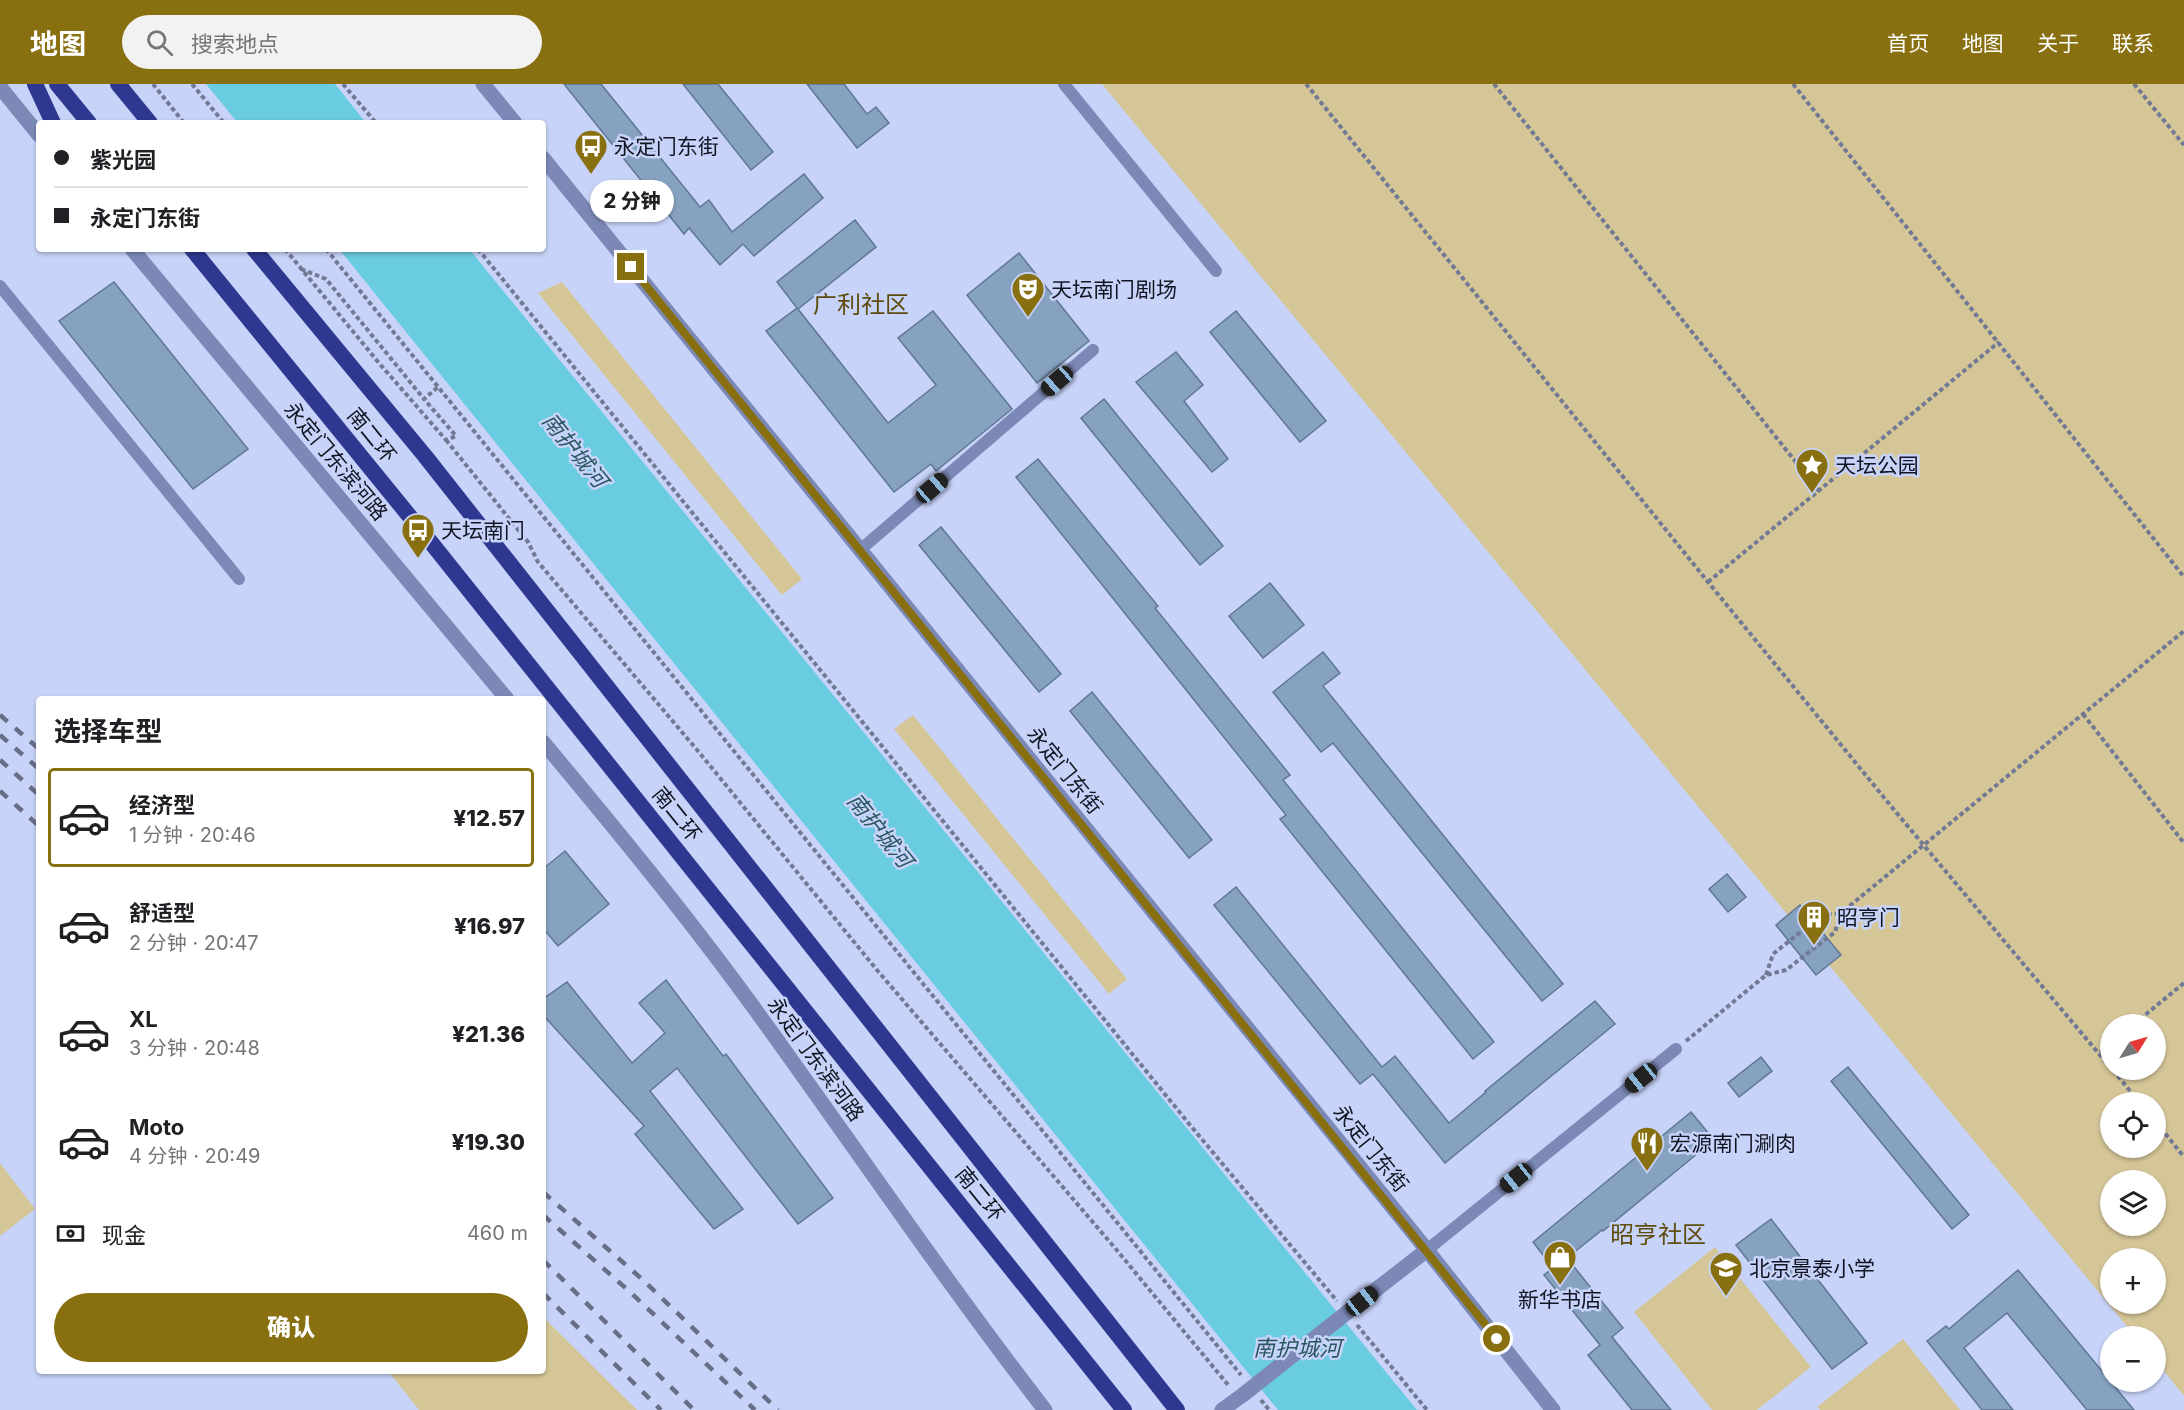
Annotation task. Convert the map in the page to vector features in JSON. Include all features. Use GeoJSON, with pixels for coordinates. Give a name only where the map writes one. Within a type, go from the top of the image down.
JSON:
{"type":"FeatureCollection","features":[{"type":"Feature","properties":{"kind":"highway"},"geometry":{"type":"LineString","coordinates":[[35,84],[52,120]]}},
{"type":"Feature","properties":{"kind":"highway"},"geometry":{"type":"LineString","coordinates":[[57,84],[87,120]]}},
{"type":"Feature","properties":{"kind":"highway"},"geometry":{"type":"LineString","coordinates":[[118,84],[148,120]]}},
{"type":"Feature","properties":{"kind":"highway","name":"南二环"},"geometry":{"type":"LineString","coordinates":[[194,252],[433,545],[1125,1410]]}},
{"type":"Feature","properties":{"kind":"highway","name":"南二环"},"geometry":{"type":"LineString","coordinates":[[256,252],[425,456],[1177,1410]]}},
{"type":"Feature","properties":{"kind":"street"},"geometry":{"type":"LineString","coordinates":[[483,84],[513,120]]}},
{"type":"Feature","properties":{"kind":"street"},"geometry":{"type":"LineString","coordinates":[[0,87],[36,131]]}},
{"type":"Feature","properties":{"kind":"street","name":"永定门东街"},"geometry":{"type":"LineString","coordinates":[[546,162],[1427,1250],[1553,1410]]}},
{"type":"Feature","properties":{"kind":"street","name":"永定门东滨河路"},"geometry":{"type":"LineString","coordinates":[[134,252],[504,696]]}},
{"type":"Feature","properties":{"kind":"street","name":"永定门东滨河路"},"geometry":{"type":"LineString","coordinates":[[546,746],[649,868],[748,1000],[923,1245],[1045,1410]]}},
{"type":"Feature","properties":{"kind":"street"},"geometry":{"type":"LineString","coordinates":[[1222,1410],[1427,1250]]}},
{"type":"Feature","properties":{"kind":"lane"},"geometry":{"type":"LineString","coordinates":[[1064,84],[1216,271]]}},
{"type":"Feature","properties":{"kind":"lane"},"geometry":{"type":"LineString","coordinates":[[0,286],[239,579]]}},
{"type":"Feature","properties":{"kind":"lane"},"geometry":{"type":"LineString","coordinates":[[860,550],[1093,350]]}},
{"type":"Feature","properties":{"kind":"lane"},"geometry":{"type":"LineString","coordinates":[[1427,1250],[1676,1049]]}},
{"type":"Feature","properties":{"kind":"path"},"geometry":{"type":"LineString","coordinates":[[153,84],[182,120]]}},
{"type":"Feature","properties":{"kind":"path"},"geometry":{"type":"LineString","coordinates":[[192,84],[222,120]]}},
{"type":"Feature","properties":{"kind":"path"},"geometry":{"type":"LineString","coordinates":[[343,84],[373,120]]}},
{"type":"Feature","properties":{"kind":"path"},"geometry":{"type":"LineString","coordinates":[[1306,84],[1708,582],[2099,1053]]}},
{"type":"Feature","properties":{"kind":"path"},"geometry":{"type":"LineString","coordinates":[[1494,84],[1819,491]]}},
{"type":"Feature","properties":{"kind":"path"},"geometry":{"type":"LineString","coordinates":[[1793,84],[2184,577]]}},
{"type":"Feature","properties":{"kind":"path"},"geometry":{"type":"LineString","coordinates":[[2134,84],[2184,145]]}},
{"type":"Feature","properties":{"kind":"path"},"geometry":{"type":"LineString","coordinates":[[288,252],[446,440],[528,542],[538,562],[698,751],[877,970],[1115,1248],[1246,1391],[1269,1410]]}},
{"type":"Feature","properties":{"kind":"path"},"geometry":{"type":"LineString","coordinates":[[328,252],[1246,1391]]}},
{"type":"Feature","properties":{"kind":"path"},"geometry":{"type":"LineString","coordinates":[[480,252],[1190,1125],[1338,1303]]}},
{"type":"Feature","properties":{"kind":"path"},"geometry":{"type":"LineString","coordinates":[[301,268],[326,279],[423,399],[456,436],[446,440]]}},
{"type":"Feature","properties":{"kind":"path"},"geometry":{"type":"LineString","coordinates":[[1708,582],[1999,342]]}},
{"type":"Feature","properties":{"kind":"path"},"geometry":{"type":"LineString","coordinates":[[423,399],[438,387]]}},
{"type":"Feature","properties":{"kind":"path"},"geometry":{"type":"LineString","coordinates":[[1676,1049],[1766,975],[1786,970],[1834,932],[1841,913],[2184,631]]}},
{"type":"Feature","properties":{"kind":"path"},"geometry":{"type":"LineString","coordinates":[[2083,714],[2184,843]]}},
{"type":"Feature","properties":{"kind":"path"},"geometry":{"type":"LineString","coordinates":[[1766,975],[1773,954],[1822,915],[1841,913]]}},
{"type":"Feature","properties":{"kind":"path"},"geometry":{"type":"LineString","coordinates":[[2146,1014],[2184,983]]}},
{"type":"Feature","properties":{"kind":"path"},"geometry":{"type":"LineString","coordinates":[[2121,1080],[2131,1092]]}},
{"type":"Feature","properties":{"kind":"path"},"geometry":{"type":"LineString","coordinates":[[2166,1134],[2184,1157]]}},
{"type":"Feature","properties":{"kind":"path"},"geometry":{"type":"LineString","coordinates":[[1353,1321],[1426,1410]]}},
{"type":"Feature","properties":{"kind":"shaded area","name":"天坛公园"},"geometry":{"type":"Polygon","coordinates":[[[1102,84],[2184,84],[2184,1396],[2166,1374],[2166,1326],[2127,1326],[2117,1314],[2166,1314],[2166,1248],[2100,1248],[2100,1294],[1102,84]]]}},
{"type":"Feature","properties":{"kind":"shaded area"},"geometry":{"type":"Polygon","coordinates":[[[562,282],[802,579],[782,595],[538,293],[562,282]]]}},
{"type":"Feature","properties":{"kind":"shaded area"},"geometry":{"type":"Polygon","coordinates":[[[913,715],[1127,979],[1109,994],[894,729],[913,715]]]}},
{"type":"Feature","properties":{"kind":"shaded area"},"geometry":{"type":"Polygon","coordinates":[[[0,1163],[35,1209],[0,1236],[0,1163]]]}},
{"type":"Feature","properties":{"kind":"shaded area"},"geometry":{"type":"Polygon","coordinates":[[[1715,1247],[1811,1367],[1757,1410],[1712,1410],[1634,1312],[1715,1247]]]}},
{"type":"Feature","properties":{"kind":"shaded area"},"geometry":{"type":"Polygon","coordinates":[[[546,1320],[637,1410],[419,1410],[390,1374],[546,1374],[546,1320]]]}},
{"type":"Feature","properties":{"kind":"shaded area"},"geometry":{"type":"Polygon","coordinates":[[[1903,1339],[1960,1410],[1820,1410],[1817,1407],[1903,1339]]]}},
{"type":"Feature","properties":{"kind":"water"},"geometry":{"type":"Polygon","coordinates":[[[206,84],[335,84],[364,120],[236,120],[206,84]]]}},
{"type":"Feature","properties":{"kind":"water","name":"南护城河"},"geometry":{"type":"Polygon","coordinates":[[[341,252],[471,252],[1417,1410],[1278,1410],[341,252]]]}},
{"type":"Feature","properties":{"kind":"building"},"geometry":{"type":"Polygon","coordinates":[[[564,84],[601,84],[700,207],[709,200],[732,232],[804,174],[823,198],[754,256],[743,244],[720,265],[689,228],[684,234],[564,84]]]}},
{"type":"Feature","properties":{"kind":"building"},"geometry":{"type":"Polygon","coordinates":[[[683,84],[718,84],[773,152],[751,170],[683,84]]]}},
{"type":"Feature","properties":{"kind":"building"},"geometry":{"type":"Polygon","coordinates":[[[807,84],[844,84],[867,114],[876,107],[889,123],[857,148],[807,84]]]}},
{"type":"Feature","properties":{"kind":"building"},"geometry":{"type":"Polygon","coordinates":[[[855,220],[876,247],[798,309],[888,423],[936,385],[898,338],[933,311],[1012,409],[936,471],[931,464],[894,492],[766,331],[797,308],[777,282],[855,220]]]}},
{"type":"Feature","properties":{"kind":"building","name":"天坛南门剧场"},"geometry":{"type":"Polygon","coordinates":[[[1019,253],[1089,341],[1037,383],[967,295],[1019,253]]]}},
{"type":"Feature","properties":{"kind":"building"},"geometry":{"type":"Polygon","coordinates":[[[114,282],[248,449],[193,489],[59,321],[114,282]]]}},
{"type":"Feature","properties":{"kind":"building"},"geometry":{"type":"Polygon","coordinates":[[[1236,311],[1326,421],[1300,442],[1210,332],[1236,311]]]}},
{"type":"Feature","properties":{"kind":"building"},"geometry":{"type":"Polygon","coordinates":[[[1176,352],[1203,385],[1184,401],[1228,459],[1212,472],[1136,382],[1176,352]]]}},
{"type":"Feature","properties":{"kind":"building"},"geometry":{"type":"Polygon","coordinates":[[[1104,399],[1223,546],[1200,565],[1081,418],[1104,399]]]}},
{"type":"Feature","properties":{"kind":"building"},"geometry":{"type":"Polygon","coordinates":[[[1038,459],[1158,606],[1155,608],[1290,775],[1283,780],[1494,1042],[1473,1059],[1280,819],[1286,815],[1016,477],[1038,459]]]}},
{"type":"Feature","properties":{"kind":"building"},"geometry":{"type":"Polygon","coordinates":[[[941,527],[1061,674],[1039,692],[919,545],[941,527]]]}},
{"type":"Feature","properties":{"kind":"building"},"geometry":{"type":"Polygon","coordinates":[[[1270,583],[1304,625],[1263,658],[1229,616],[1270,583]]]}},
{"type":"Feature","properties":{"kind":"building"},"geometry":{"type":"Polygon","coordinates":[[[1323,652],[1340,673],[1323,686],[1563,984],[1542,1001],[1333,743],[1321,752],[1273,692],[1323,652]]]}},
{"type":"Feature","properties":{"kind":"building"},"geometry":{"type":"Polygon","coordinates":[[[1092,692],[1212,840],[1189,858],[1070,711],[1092,692]]]}},
{"type":"Feature","properties":{"kind":"building"},"geometry":{"type":"Polygon","coordinates":[[[565,851],[609,904],[558,946],[546,932],[546,867],[565,851]]]}},
{"type":"Feature","properties":{"kind":"building"},"geometry":{"type":"Polygon","coordinates":[[[1727,874],[1746,897],[1728,912],[1709,889],[1727,874]]]}},
{"type":"Feature","properties":{"kind":"building"},"geometry":{"type":"Polygon","coordinates":[[[1236,887],[1382,1067],[1395,1056],[1449,1123],[1595,1001],[1615,1024],[1445,1163],[1373,1074],[1360,1084],[1214,905],[1236,887]]]}},
{"type":"Feature","properties":{"kind":"building","name":"昭亨门"},"geometry":{"type":"Polygon","coordinates":[[[1800,905],[1841,955],[1816,975],[1776,925],[1800,905]]]}},
{"type":"Feature","properties":{"kind":"building"},"geometry":{"type":"Polygon","coordinates":[[[666,980],[723,1056],[726,1054],[833,1198],[798,1224],[677,1068],[650,1091],[743,1209],[714,1229],[635,1134],[644,1126],[546,1018],[546,997],[567,982],[632,1063],[665,1033],[639,1003],[666,980]]]}},
{"type":"Feature","properties":{"kind":"building"},"geometry":{"type":"Polygon","coordinates":[[[1761,1057],[1772,1071],[1739,1097],[1728,1083],[1761,1057]]]}},
{"type":"Feature","properties":{"kind":"building"},"geometry":{"type":"Polygon","coordinates":[[[1848,1067],[1969,1215],[1952,1229],[1831,1081],[1848,1067]]]}},
{"type":"Feature","properties":{"kind":"building"},"geometry":{"type":"Polygon","coordinates":[[[1691,1112],[1714,1140],[1567,1258],[1623,1328],[1612,1337],[1671,1410],[1632,1410],[1588,1355],[1600,1345],[1544,1275],[1553,1268],[1533,1242],[1691,1112]]]}},
{"type":"Feature","properties":{"kind":"building"},"geometry":{"type":"Polygon","coordinates":[[[1771,1219],[1867,1343],[1832,1369],[1736,1245],[1771,1219]]]}},
{"type":"Feature","properties":{"kind":"building"},"geometry":{"type":"Polygon","coordinates":[[[2018,1270],[2100,1369],[2100,1392],[2119,1392],[2134,1410],[2087,1410],[2007,1313],[1964,1348],[2013,1410],[1982,1410],[1927,1341],[1946,1326],[1949,1329],[2018,1270]]]}},
{"type":"Feature","properties":{"kind":"railway"},"geometry":{"type":"LineString","coordinates":[[0,715],[36,746]]}},
{"type":"Feature","properties":{"kind":"railway"},"geometry":{"type":"LineString","coordinates":[[0,735],[36,766]]}},
{"type":"Feature","properties":{"kind":"railway"},"geometry":{"type":"LineString","coordinates":[[0,760],[36,792]]}},
{"type":"Feature","properties":{"kind":"railway"},"geometry":{"type":"LineString","coordinates":[[0,791],[36,823]]}},
{"type":"Feature","properties":{"kind":"railway"},"geometry":{"type":"LineString","coordinates":[[546,1195],[643,1280],[778,1410]]}},
{"type":"Feature","properties":{"kind":"railway"},"geometry":{"type":"LineString","coordinates":[[546,1218],[630,1292],[755,1410]]}},
{"type":"Feature","properties":{"kind":"railway"},"geometry":{"type":"LineString","coordinates":[[546,1263],[694,1410]]}},
{"type":"Feature","properties":{"kind":"railway"},"geometry":{"type":"LineString","coordinates":[[546,1296],[661,1410]]}},
{"type":"Feature","properties":{"kind":"place","name":"永定门东街"},"geometry":{"type":"Point","coordinates":[591,175]}},
{"type":"Feature","properties":{"kind":"place","name":"天坛南门剧场"},"geometry":{"type":"Point","coordinates":[1028,318]}},
{"type":"Feature","properties":{"kind":"place","name":"天坛公园"},"geometry":{"type":"Point","coordinates":[1812,494]}},
{"type":"Feature","properties":{"kind":"place","name":"天坛南门"},"geometry":{"type":"Point","coordinates":[418,559]}},
{"type":"Feature","properties":{"kind":"place","name":"昭亨门"},"geometry":{"type":"Point","coordinates":[1814,946]}},
{"type":"Feature","properties":{"kind":"place","name":"宏源南门涮肉"},"geometry":{"type":"Point","coordinates":[1647,1172]}},
{"type":"Feature","properties":{"kind":"place","name":"新华书店"},"geometry":{"type":"Point","coordinates":[1560,1286]}},
{"type":"Feature","properties":{"kind":"place","name":"北京景泰小学"},"geometry":{"type":"Point","coordinates":[1726,1297]}},
{"type":"Feature","properties":{"kind":"district","name":"广利社区"},"geometry":{"type":"Point","coordinates":[861,304]}},
{"type":"Feature","properties":{"kind":"district","name":"昭亨社区"},"geometry":{"type":"Point","coordinates":[1658,1234]}},
{"type":"Feature","properties":{"kind":"route"},"geometry":{"type":"LineString","coordinates":[[631,267],[1497,1339]]}}]}
